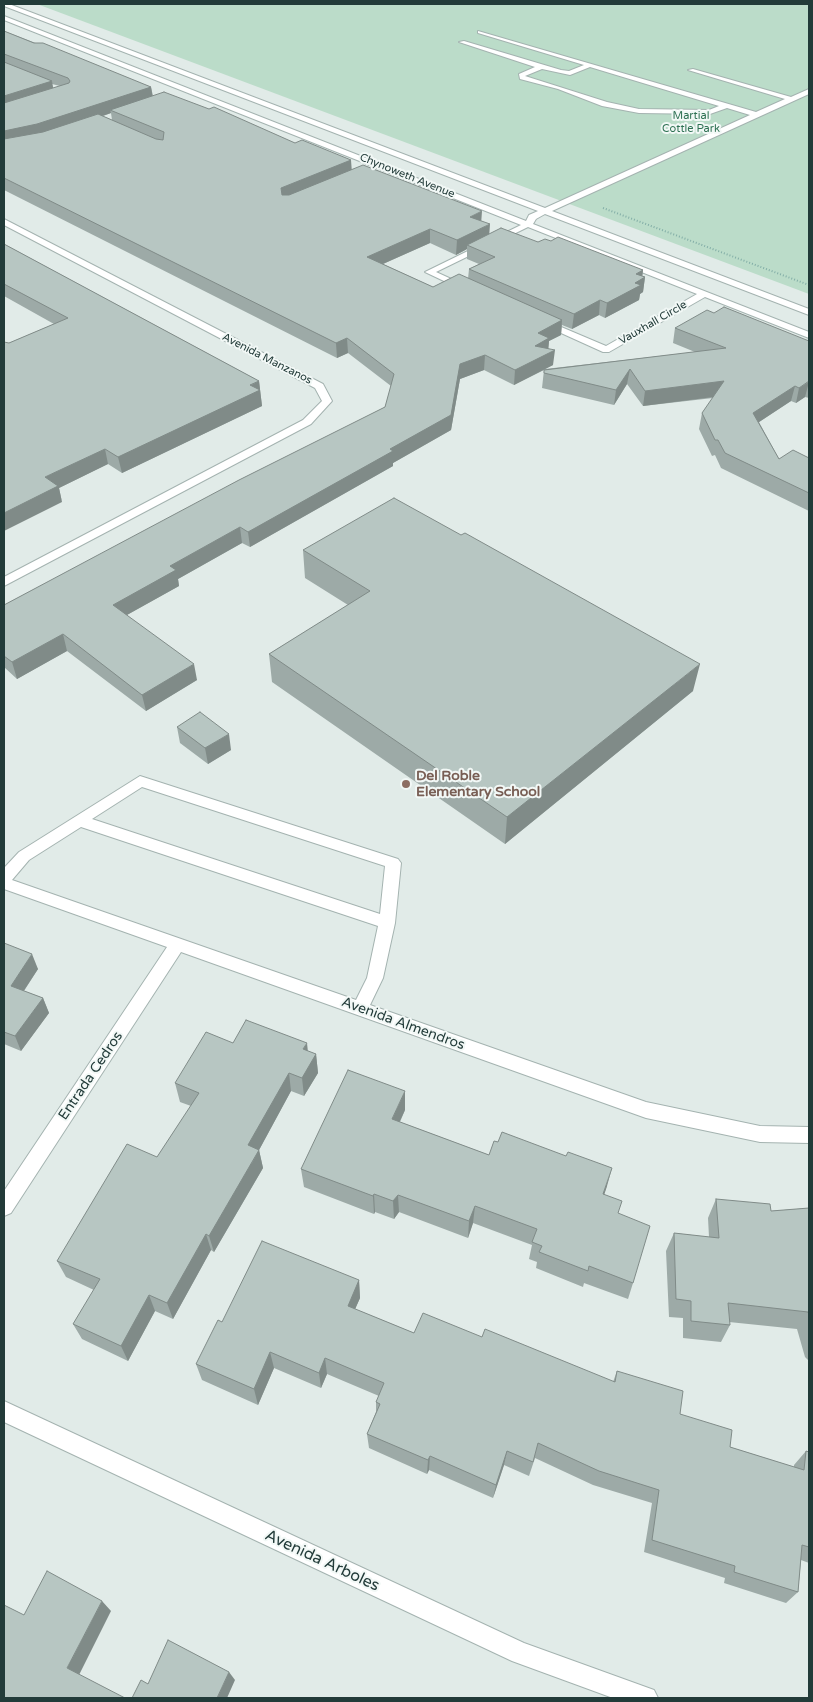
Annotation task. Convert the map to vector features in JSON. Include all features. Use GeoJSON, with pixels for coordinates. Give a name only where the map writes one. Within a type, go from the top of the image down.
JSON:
{"type":"FeatureCollection","features":[{"type":"Feature","properties":{"kind":"street","name":"Chynoweth Avenue"},"geometry":{"type":"LineString","coordinates":[[4,4],[809,312]]}},
{"type":"Feature","properties":{"kind":"street"},"geometry":{"type":"LineString","coordinates":[[4,12],[16,9]]}},
{"type":"Feature","properties":{"kind":"street","name":"Chynoweth Avenue"},"geometry":{"type":"LineString","coordinates":[[6,20],[809,335]]}},
{"type":"Feature","properties":{"kind":"street"},"geometry":{"type":"LineString","coordinates":[[480,32],[757,115]]}},
{"type":"Feature","properties":{"kind":"street"},"geometry":{"type":"LineString","coordinates":[[462,42],[570,73],[590,65]]}},
{"type":"Feature","properties":{"kind":"street"},"geometry":{"type":"LineString","coordinates":[[542,66],[520,75],[522,78],[560,88],[605,104],[639,111],[710,112],[726,106]]}},
{"type":"Feature","properties":{"kind":"street"},"geometry":{"type":"LineString","coordinates":[[691,70],[791,99]]}},
{"type":"Feature","properties":{"kind":"street"},"geometry":{"type":"LineString","coordinates":[[178,96],[191,91]]}},
{"type":"Feature","properties":{"kind":"street"},"geometry":{"type":"LineString","coordinates":[[474,292],[429,272],[529,224],[532,217],[809,91]]}},
{"type":"Feature","properties":{"kind":"street"},"geometry":{"type":"LineString","coordinates":[[364,173],[382,166]]}},
{"type":"Feature","properties":{"kind":"street","name":"Avenida Manzanos"},"geometry":{"type":"LineString","coordinates":[[4,222],[9,229],[319,386],[327,401],[307,422],[4,582]]}},
{"type":"Feature","properties":{"kind":"street","name":"Vauxhall Circle"},"geometry":{"type":"LineString","coordinates":[[535,319],[606,350],[704,294]]}},
{"type":"Feature","properties":{"kind":"street"},"geometry":{"type":"LineString","coordinates":[[4,878],[24,856],[81,821],[140,781],[393,863],[388,923],[375,978],[360,1008]]}},
{"type":"Feature","properties":{"kind":"street"},"geometry":{"type":"LineString","coordinates":[[81,821],[388,923]]}},
{"type":"Feature","properties":{"kind":"street","name":"Avenida Almendros"},"geometry":{"type":"LineString","coordinates":[[4,883],[646,1110],[760,1134],[809,1135]]}},
{"type":"Feature","properties":{"kind":"street","name":"Entrada Cedros"},"geometry":{"type":"LineString","coordinates":[[4,1207],[178,944]]}},
{"type":"Feature","properties":{"kind":"street","name":"Avenida Arboles"},"geometry":{"type":"LineString","coordinates":[[4,1412],[520,1653],[646,1698]]}},
{"type":"Feature","properties":{"kind":"green space","name":"Martial Cottle Park"},"geometry":{"type":"Polygon","coordinates":[[[37,4],[809,4],[809,294],[37,4]]]}},
{"type":"Feature","properties":{"kind":"building"},"geometry":{"type":"Polygon","coordinates":[[[4,31],[34,43],[43,43],[151,87],[37,124],[4,131],[4,103],[69,83],[70,81],[68,78],[4,54],[4,31]]]}},
{"type":"Feature","properties":{"kind":"building"},"geometry":{"type":"Polygon","coordinates":[[[4,62],[52,81],[4,96],[4,62]]]}},
{"type":"Feature","properties":{"kind":"building"},"geometry":{"type":"Polygon","coordinates":[[[164,92],[209,109],[214,107],[295,143],[302,140],[351,160],[281,188],[282,195],[289,195],[363,165],[482,211],[470,217],[490,224],[457,240],[430,229],[367,257],[433,287],[459,274],[562,320],[538,333],[549,338],[535,346],[555,350],[515,370],[485,355],[460,364],[451,415],[390,449],[393,451],[248,532],[240,527],[170,566],[176,570],[113,605],[194,664],[142,695],[63,634],[12,662],[4,656],[4,605],[239,480],[385,407],[394,374],[347,338],[336,343],[4,178],[4,139],[43,132],[98,114],[156,139],[163,140],[164,132],[110,110],[164,92]]]}},
{"type":"Feature","properties":{"kind":"building"},"geometry":{"type":"Polygon","coordinates":[[[501,228],[538,242],[545,239],[551,241],[558,237],[643,270],[636,274],[645,277],[635,283],[641,285],[607,303],[600,300],[574,314],[469,269],[495,257],[467,245],[501,228]]]}},
{"type":"Feature","properties":{"kind":"building"},"geometry":{"type":"Polygon","coordinates":[[[4,244],[259,381],[250,385],[260,390],[118,457],[105,449],[45,477],[58,486],[4,513],[4,342],[9,343],[68,318],[4,284],[4,244]]]}},
{"type":"Feature","properties":{"kind":"building"},"geometry":{"type":"Polygon","coordinates":[[[724,307],[809,341],[809,381],[799,388],[795,386],[753,413],[779,459],[793,450],[809,458],[809,493],[725,453],[718,440],[715,440],[702,413],[724,381],[645,391],[630,369],[616,390],[544,373],[544,370],[726,348],[675,328],[707,310],[714,313],[724,307]]]}},
{"type":"Feature","properties":{"kind":"building"},"geometry":{"type":"Polygon","coordinates":[[[394,498],[461,535],[465,533],[700,664],[507,817],[269,654],[370,591],[303,550],[394,498]]]}},
{"type":"Feature","properties":{"kind":"building"},"geometry":{"type":"Polygon","coordinates":[[[200,712],[229,734],[205,748],[177,727],[200,712]]]}},
{"type":"Feature","properties":{"kind":"building"},"geometry":{"type":"Polygon","coordinates":[[[4,943],[32,954],[11,986],[43,998],[15,1036],[4,1032],[4,943]]]}},
{"type":"Feature","properties":{"kind":"building"},"geometry":{"type":"Polygon","coordinates":[[[246,1020],[307,1043],[303,1049],[316,1054],[302,1078],[289,1073],[248,1145],[259,1150],[209,1236],[206,1234],[167,1303],[149,1295],[121,1346],[73,1324],[100,1279],[57,1261],[127,1144],[157,1157],[199,1093],[175,1083],[206,1032],[233,1043],[246,1020]]]}},
{"type":"Feature","properties":{"kind":"building"},"geometry":{"type":"Polygon","coordinates":[[[348,1070],[405,1091],[392,1119],[489,1155],[494,1141],[498,1142],[502,1132],[566,1156],[568,1152],[612,1168],[603,1194],[622,1201],[618,1213],[650,1226],[633,1283],[589,1266],[588,1271],[539,1252],[542,1246],[532,1242],[537,1229],[475,1206],[469,1221],[398,1195],[393,1201],[374,1194],[373,1196],[301,1169],[348,1070]]]}},
{"type":"Feature","properties":{"kind":"building"},"geometry":{"type":"Polygon","coordinates":[[[716,1199],[770,1204],[771,1211],[809,1208],[809,1315],[808,1312],[728,1303],[730,1325],[691,1321],[691,1301],[676,1299],[674,1233],[719,1238],[716,1199]]]}},
{"type":"Feature","properties":{"kind":"building"},"geometry":{"type":"Polygon","coordinates":[[[262,1241],[359,1280],[348,1306],[414,1333],[423,1313],[482,1337],[485,1329],[615,1382],[617,1371],[683,1391],[680,1414],[732,1430],[730,1447],[804,1470],[806,1451],[809,1452],[809,1547],[802,1545],[798,1592],[734,1572],[735,1566],[652,1540],[659,1490],[599,1471],[538,1443],[533,1462],[507,1451],[496,1485],[430,1456],[428,1460],[367,1434],[380,1404],[376,1402],[384,1383],[325,1358],[319,1373],[270,1352],[254,1389],[196,1364],[218,1320],[222,1322],[262,1241]]]}},
{"type":"Feature","properties":{"kind":"building"},"geometry":{"type":"Polygon","coordinates":[[[47,1571],[102,1601],[67,1668],[125,1698],[4,1698],[4,1605],[24,1615],[47,1571]]]}},
{"type":"Feature","properties":{"kind":"building"},"geometry":{"type":"Polygon","coordinates":[[[168,1640],[229,1672],[217,1698],[132,1698],[141,1680],[148,1684],[168,1640]]]}},
{"type":"Feature","properties":{"kind":"place","name":"Del Roble Elementary School"},"geometry":{"type":"Point","coordinates":[406,784]}}]}
